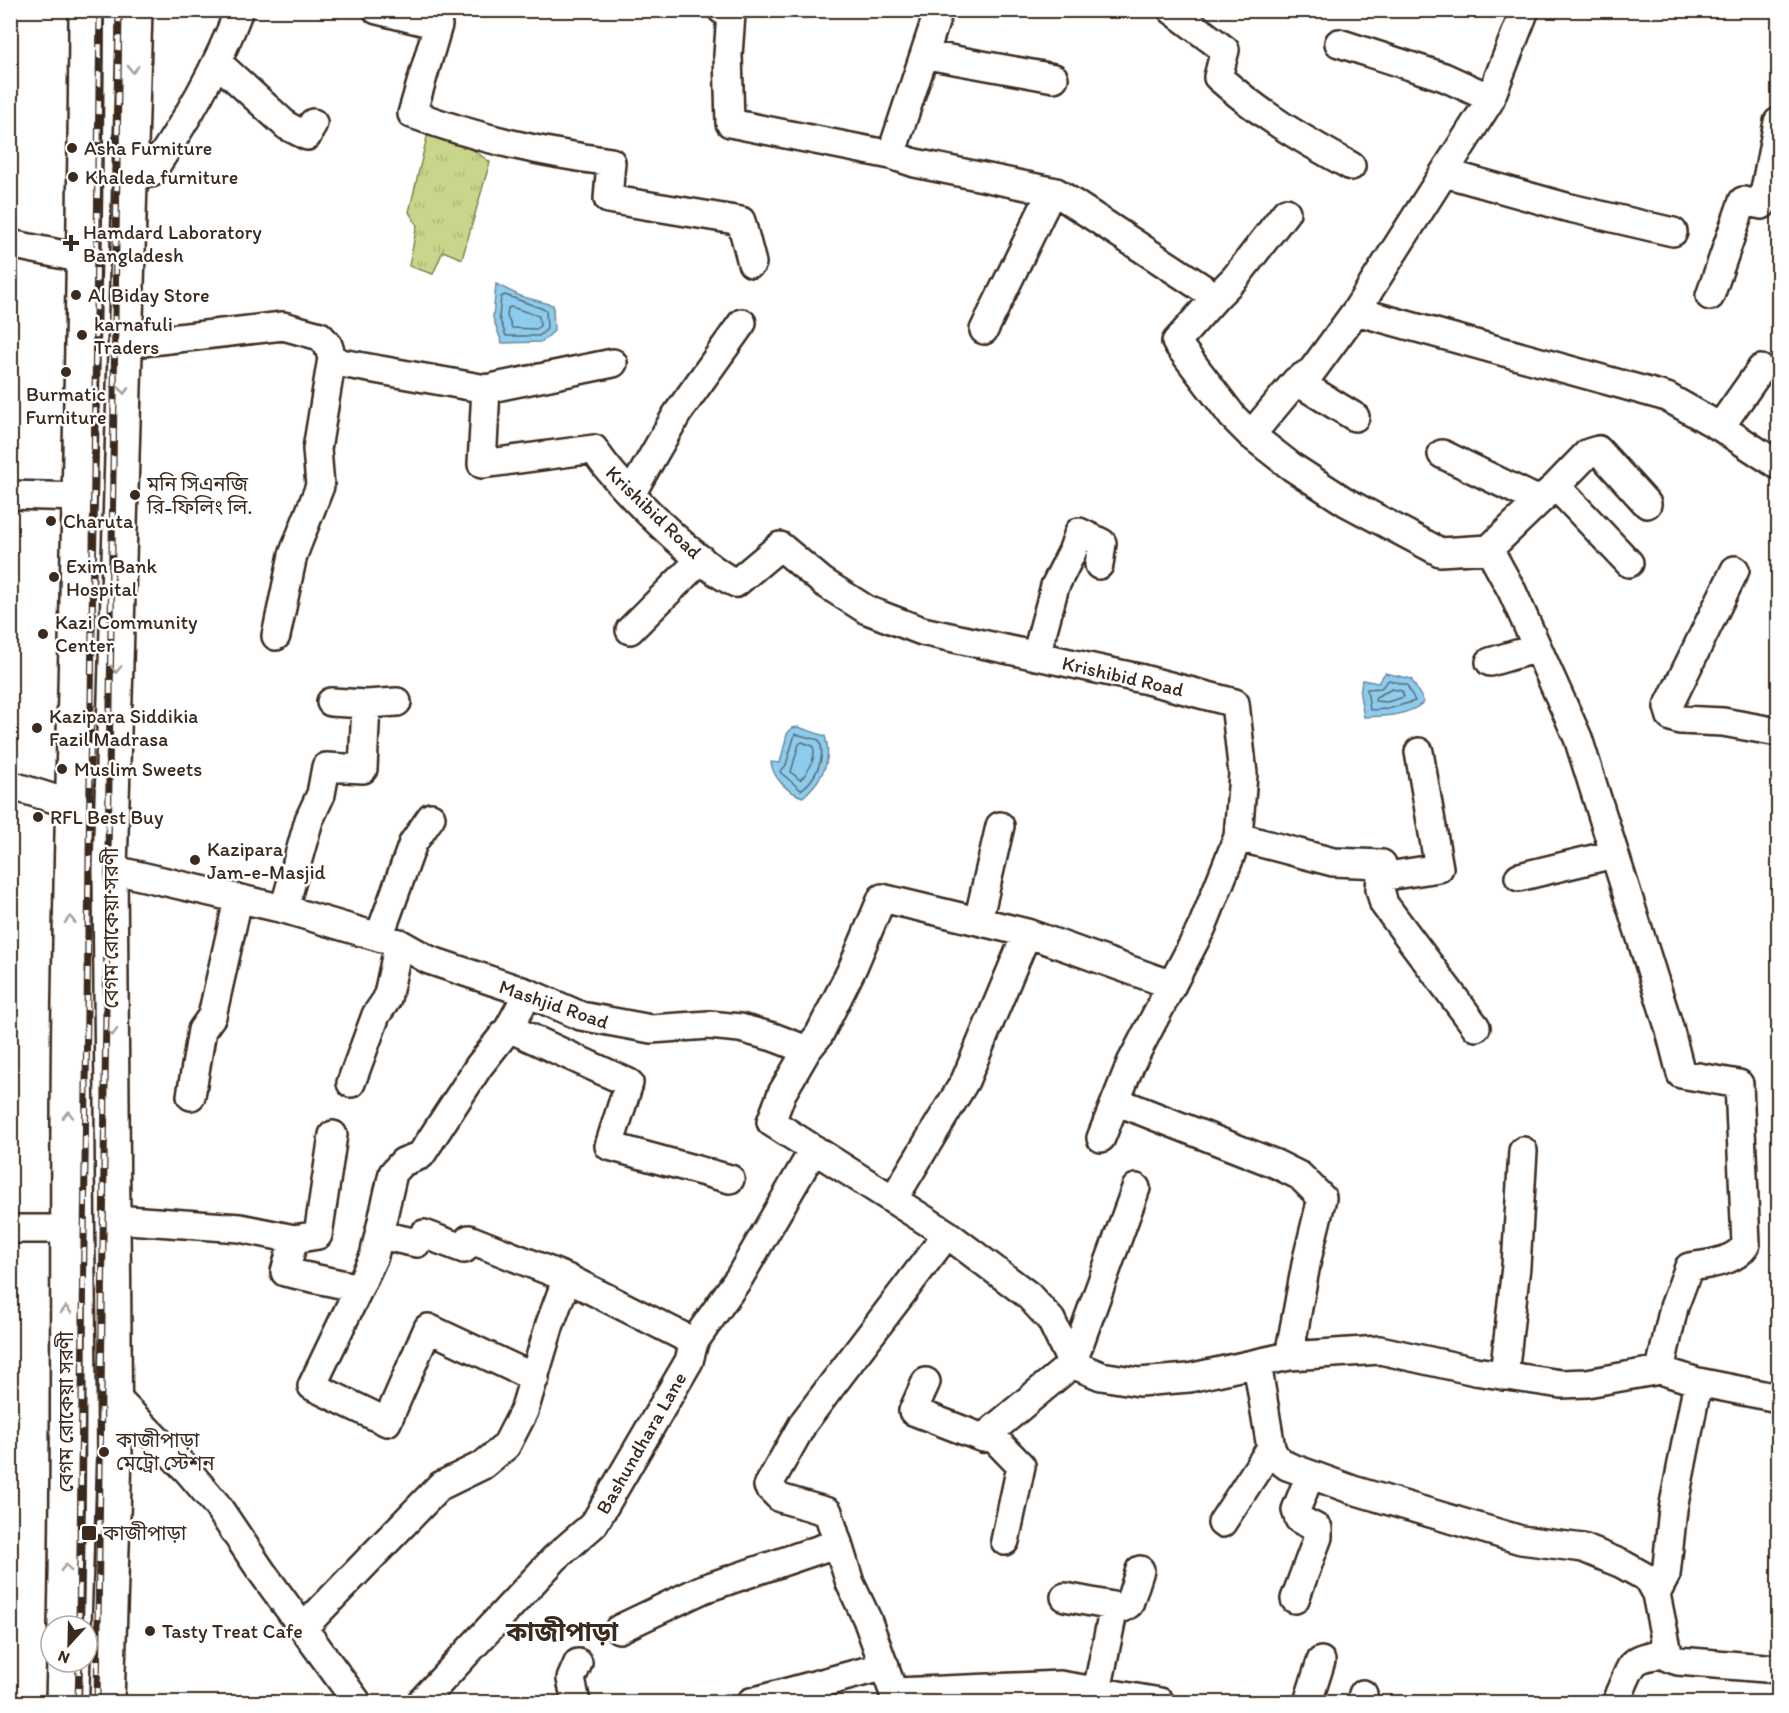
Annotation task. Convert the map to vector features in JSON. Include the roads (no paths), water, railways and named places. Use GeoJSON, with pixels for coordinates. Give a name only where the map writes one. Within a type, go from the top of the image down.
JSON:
{"type":"FeatureCollection","features":[{"type":"Feature","properties":{"kind":"main road","name":"বেগম রোকেয়া সরণী"},"geometry":{"type":"LineString","coordinates":[[65,1614],[66,1229],[81,497],[86,10]]}},
{"type":"Feature","properties":{"kind":"main road","name":"বেগম রোকেয়া সরণী"},"geometry":{"type":"LineString","coordinates":[[107,1702],[115,1397],[110,869],[135,10]]}},
{"type":"Feature","properties":{"kind":"main road"},"geometry":{"type":"LineString","coordinates":[[63,1702],[64,1674]]}},
{"type":"Feature","properties":{"kind":"street"},"geometry":{"type":"LineString","coordinates":[[130,176],[151,173],[218,63],[239,10]]}},
{"type":"Feature","properties":{"kind":"street"},"geometry":{"type":"LineString","coordinates":[[377,10],[438,25],[412,114],[468,135],[503,144],[611,162],[608,199],[741,221],[752,263]]}},
{"type":"Feature","properties":{"kind":"street"},"geometry":{"type":"LineString","coordinates":[[722,10],[731,14],[728,56],[729,123],[891,155],[915,163],[1052,191],[1216,297]]}},
{"type":"Feature","properties":{"kind":"street"},"geometry":{"type":"LineString","coordinates":[[891,155],[927,55],[939,10]]}},
{"type":"Feature","properties":{"kind":"street"},"geometry":{"type":"LineString","coordinates":[[1172,10],[1225,50],[1218,77],[1238,95],[1275,124],[1351,166]]}},
{"type":"Feature","properties":{"kind":"street"},"geometry":{"type":"LineString","coordinates":[[1251,435],[1296,381],[1312,371],[1356,310],[1445,173],[1490,98],[1525,10]]}},
{"type":"Feature","properties":{"kind":"street"},"geometry":{"type":"LineString","coordinates":[[1340,43],[1434,73],[1490,98]]}},
{"type":"Feature","properties":{"kind":"street"},"geometry":{"type":"LineString","coordinates":[[927,55],[1054,78]]}},
{"type":"Feature","properties":{"kind":"street"},"geometry":{"type":"LineString","coordinates":[[218,63],[287,126],[307,136],[313,123]]}},
{"type":"Feature","properties":{"kind":"street"},"geometry":{"type":"LineString","coordinates":[[1710,296],[1743,201],[1762,205],[1779,122]]}},
{"type":"Feature","properties":{"kind":"street"},"geometry":{"type":"LineString","coordinates":[[1445,173],[1566,207],[1672,232]]}},
{"type":"Feature","properties":{"kind":"street"},"geometry":{"type":"LineString","coordinates":[[984,330],[1052,191]]}},
{"type":"Feature","properties":{"kind":"street"},"geometry":{"type":"LineString","coordinates":[[1286,212],[1235,278],[1176,342],[1251,435],[1346,502],[1440,552],[1489,549],[1588,453],[1598,450],[1647,504]]}},
{"type":"Feature","properties":{"kind":"street"},"geometry":{"type":"LineString","coordinates":[[10,244],[84,259]]}},
{"type":"Feature","properties":{"kind":"street"},"geometry":{"type":"LineString","coordinates":[[1356,310],[1667,397],[1720,427],[1779,465]]}},
{"type":"Feature","properties":{"kind":"street"},"geometry":{"type":"LineString","coordinates":[[631,494],[677,414],[742,323]]}},
{"type":"Feature","properties":{"kind":"street"},"geometry":{"type":"LineString","coordinates":[[125,344],[283,326],[320,336],[328,345],[332,358],[317,449],[320,486],[293,555],[276,636]]}},
{"type":"Feature","properties":{"kind":"street"},"geometry":{"type":"LineString","coordinates":[[332,358],[341,363],[486,389],[613,363]]}},
{"type":"Feature","properties":{"kind":"street"},"geometry":{"type":"LineString","coordinates":[[1720,427],[1761,369]]}},
{"type":"Feature","properties":{"kind":"street"},"geometry":{"type":"LineString","coordinates":[[1296,381],[1355,417]]}},
{"type":"Feature","properties":{"kind":"street","name":"Krishibid Road"},"geometry":{"type":"LineString","coordinates":[[486,389],[482,464],[594,449],[615,479],[724,578],[736,583],[742,581],[780,546],[824,582],[867,610],[922,631],[1235,703],[1243,774],[1238,837]]}},
{"type":"Feature","properties":{"kind":"street"},"geometry":{"type":"LineString","coordinates":[[1442,454],[1548,493],[1629,563]]}},
{"type":"Feature","properties":{"kind":"street"},"geometry":{"type":"LineString","coordinates":[[10,495],[81,497]]}},
{"type":"Feature","properties":{"kind":"street"},"geometry":{"type":"LineString","coordinates":[[1036,656],[1055,586],[1079,532],[1102,543],[1099,565]]}},
{"type":"Feature","properties":{"kind":"street"},"geometry":{"type":"LineString","coordinates":[[1489,549],[1512,591],[1578,738],[1669,1027],[1681,1074],[1739,1084],[1746,1244],[1741,1253],[1726,1259],[1689,1267],[1674,1307],[1660,1370]]}},
{"type":"Feature","properties":{"kind":"street"},"geometry":{"type":"LineString","coordinates":[[630,630],[701,559]]}},
{"type":"Feature","properties":{"kind":"street"},"geometry":{"type":"LineString","coordinates":[[1735,570],[1668,707],[1671,717],[1680,720],[1724,723],[1779,732]]}},
{"type":"Feature","properties":{"kind":"street"},"geometry":{"type":"LineString","coordinates":[[1490,662],[1537,648]]}},
{"type":"Feature","properties":{"kind":"street"},"geometry":{"type":"LineString","coordinates":[[331,702],[366,704],[397,702]]}},
{"type":"Feature","properties":{"kind":"street"},"geometry":{"type":"LineString","coordinates":[[284,909],[309,820],[321,794],[326,767],[363,769],[366,704]]}},
{"type":"Feature","properties":{"kind":"street"},"geometry":{"type":"LineString","coordinates":[[1381,877],[1439,868],[1419,752]]}},
{"type":"Feature","properties":{"kind":"street"},"geometry":{"type":"LineString","coordinates":[[10,785],[74,806]]}},
{"type":"Feature","properties":{"kind":"street"},"geometry":{"type":"LineString","coordinates":[[351,1083],[376,1016],[387,999],[389,940],[413,843],[431,817]]}},
{"type":"Feature","properties":{"kind":"street"},"geometry":{"type":"LineString","coordinates":[[978,921],[1000,826]]}},
{"type":"Feature","properties":{"kind":"street"},"geometry":{"type":"LineString","coordinates":[[1101,1138],[1131,1063],[1202,927],[1238,837],[1333,862],[1382,864],[1380,889],[1384,904],[1476,1027]]}},
{"type":"Feature","properties":{"kind":"street"},"geometry":{"type":"LineString","coordinates":[[1519,877],[1614,854]]}},
{"type":"Feature","properties":{"kind":"street","name":"Mashjid Road"},"geometry":{"type":"LineString","coordinates":[[110,869],[284,909],[389,940],[429,960],[528,993],[581,1016],[617,1025],[651,1029],[709,1025],[740,1028],[807,1050]]}},
{"type":"Feature","properties":{"kind":"street"},"geometry":{"type":"LineString","coordinates":[[1172,985],[1027,933],[882,898],[853,967],[819,1035],[807,1050],[782,1093],[771,1122],[947,1234],[1028,1295],[1052,1320],[1072,1364],[1101,1376],[1139,1382],[1189,1378],[1289,1356],[1380,1350],[1504,1376],[1561,1384],[1587,1383],[1660,1370],[1698,1382],[1779,1398]]}},
{"type":"Feature","properties":{"kind":"street"},"geometry":{"type":"LineString","coordinates":[[190,1096],[201,1030],[212,1016],[238,900]]}},
{"type":"Feature","properties":{"kind":"street"},"geometry":{"type":"LineString","coordinates":[[893,1200],[965,1081],[1027,933]]}},
{"type":"Feature","properties":{"kind":"street"},"geometry":{"type":"LineString","coordinates":[[528,993],[509,1028],[479,1066],[422,1155],[403,1162],[393,1173],[374,1256],[312,1386],[387,1422],[428,1328],[535,1378]]}},
{"type":"Feature","properties":{"kind":"street"},"geometry":{"type":"LineString","coordinates":[[509,1028],[629,1083],[609,1146],[730,1179]]}},
{"type":"Feature","properties":{"kind":"street"},"geometry":{"type":"LineString","coordinates":[[1116,1101],[1276,1164],[1300,1176],[1322,1198],[1306,1259],[1289,1356]]}},
{"type":"Feature","properties":{"kind":"street"},"geometry":{"type":"LineString","coordinates":[[114,1219],[240,1228],[294,1239],[318,1235],[333,1135]]}},
{"type":"Feature","properties":{"kind":"street","name":"Bashundhara Lane"},"geometry":{"type":"LineString","coordinates":[[421,1702],[555,1558],[594,1524],[689,1361],[694,1342],[739,1278],[814,1149]]}},
{"type":"Feature","properties":{"kind":"street"},"geometry":{"type":"LineString","coordinates":[[1504,1376],[1516,1266],[1523,1151]]}},
{"type":"Feature","properties":{"kind":"street"},"geometry":{"type":"LineString","coordinates":[[926,1382],[913,1411],[983,1438],[1072,1364],[1136,1188]]}},
{"type":"Feature","properties":{"kind":"street"},"geometry":{"type":"LineString","coordinates":[[10,1229],[66,1229]]}},
{"type":"Feature","properties":{"kind":"street"},"geometry":{"type":"LineString","coordinates":[[380,1234],[417,1243],[424,1234],[464,1249],[469,1239],[567,1278],[694,1342]]}},
{"type":"Feature","properties":{"kind":"street"},"geometry":{"type":"LineString","coordinates":[[947,1234],[804,1422],[768,1486],[780,1498],[828,1512],[850,1583],[896,1697],[1060,1685],[1160,1702]]}},
{"type":"Feature","properties":{"kind":"street"},"geometry":{"type":"LineString","coordinates":[[294,1239],[285,1272],[359,1288]]}},
{"type":"Feature","properties":{"kind":"street"},"geometry":{"type":"LineString","coordinates":[[303,1628],[440,1486],[483,1466],[506,1446],[524,1411],[549,1324],[567,1278]]}},
{"type":"Feature","properties":{"kind":"street"},"geometry":{"type":"LineString","coordinates":[[1257,1363],[1271,1448],[1275,1457],[1287,1466],[1521,1540],[1583,1548],[1622,1564],[1647,1578],[1656,1594],[1669,1658],[1678,1661],[1779,1669]]}},
{"type":"Feature","properties":{"kind":"street"},"geometry":{"type":"LineString","coordinates":[[1656,1594],[1666,1575],[1673,1509],[1698,1382]]}},
{"type":"Feature","properties":{"kind":"street"},"geometry":{"type":"LineString","coordinates":[[115,1397],[188,1471],[216,1504],[303,1628],[346,1699]]}},
{"type":"Feature","properties":{"kind":"street"},"geometry":{"type":"LineString","coordinates":[[990,1434],[1021,1466],[1005,1541]]}},
{"type":"Feature","properties":{"kind":"street"},"geometry":{"type":"LineString","coordinates":[[1222,1523],[1271,1448]]}},
{"type":"Feature","properties":{"kind":"street"},"geometry":{"type":"LineString","coordinates":[[1295,1599],[1319,1534],[1318,1529],[1299,1519],[1296,1510],[1310,1475]]}},
{"type":"Feature","properties":{"kind":"street"},"geometry":{"type":"LineString","coordinates":[[619,1629],[703,1589],[838,1543]]}},
{"type":"Feature","properties":{"kind":"street"},"geometry":{"type":"LineString","coordinates":[[1065,1597],[1123,1608],[1129,1604],[1140,1570]]}},
{"type":"Feature","properties":{"kind":"street"},"geometry":{"type":"LineString","coordinates":[[1097,1690],[1114,1607]]}},
{"type":"Feature","properties":{"kind":"street"},"geometry":{"type":"LineString","coordinates":[[1619,1694],[1634,1661],[1640,1657],[1667,1653]]}},
{"type":"Feature","properties":{"kind":"street"},"geometry":{"type":"LineString","coordinates":[[1308,1702],[1321,1661]]}},
{"type":"Feature","properties":{"kind":"street"},"geometry":{"type":"LineString","coordinates":[[576,1702],[571,1679],[578,1663]]}},
{"type":"Feature","properties":{"kind":"street"},"geometry":{"type":"LineString","coordinates":[[751,1702],[885,1666]]}},
{"type":"Feature","properties":{"kind":"water"},"geometry":{"type":"Polygon","coordinates":[[[496,284],[520,296],[553,305],[554,331],[542,342],[502,343],[493,318],[496,284]]]}},
{"type":"Feature","properties":{"kind":"water"},"geometry":{"type":"Polygon","coordinates":[[[1385,673],[1411,679],[1424,702],[1404,713],[1364,717],[1360,695],[1362,680],[1378,683],[1385,673]]]}},
{"type":"Feature","properties":{"kind":"water"},"geometry":{"type":"Polygon","coordinates":[[[798,727],[825,736],[827,745],[824,770],[803,797],[782,784],[771,762],[780,763],[787,734],[792,728],[798,727]]]}},
{"type":"Feature","properties":{"kind":"railway"},"geometry":{"type":"LineString","coordinates":[[79,1614],[100,10]]}},
{"type":"Feature","properties":{"kind":"railway"},"geometry":{"type":"LineString","coordinates":[[97,1702],[119,10]]}},
{"type":"Feature","properties":{"kind":"railway"},"geometry":{"type":"LineString","coordinates":[[78,1702],[79,1674]]}},
{"type":"Feature","properties":{"kind":"place","name":"Asha Furniture"},"geometry":{"type":"Point","coordinates":[72,148]}},
{"type":"Feature","properties":{"kind":"place","name":"Khaleda furniture"},"geometry":{"type":"Point","coordinates":[73,177]}},
{"type":"Feature","properties":{"kind":"place","name":"Hamdard Laboratory Bangladesh"},"geometry":{"type":"Point","coordinates":[71,243]}},
{"type":"Feature","properties":{"kind":"place","name":"Al Biday Store"},"geometry":{"type":"Point","coordinates":[76,295]}},
{"type":"Feature","properties":{"kind":"place","name":"karnafuli Traders"},"geometry":{"type":"Point","coordinates":[82,335]}},
{"type":"Feature","properties":{"kind":"place","name":"Burmatic Furniture"},"geometry":{"type":"Point","coordinates":[66,372]}},
{"type":"Feature","properties":{"kind":"place","name":"মনি সিএনজি রি-ফিলিং লি."},"geometry":{"type":"Point","coordinates":[135,495]}},
{"type":"Feature","properties":{"kind":"place","name":"Charuta"},"geometry":{"type":"Point","coordinates":[51,521]}},
{"type":"Feature","properties":{"kind":"place","name":"Exim Bank Hospital"},"geometry":{"type":"Point","coordinates":[54,577]}},
{"type":"Feature","properties":{"kind":"place","name":"Kazi Community Center"},"geometry":{"type":"Point","coordinates":[43,634]}},
{"type":"Feature","properties":{"kind":"place","name":"Kazipara Siddikia Fazil Madrasa"},"geometry":{"type":"Point","coordinates":[37,728]}},
{"type":"Feature","properties":{"kind":"place","name":"Muslim Sweets"},"geometry":{"type":"Point","coordinates":[62,769]}},
{"type":"Feature","properties":{"kind":"place","name":"RFL Best Buy"},"geometry":{"type":"Point","coordinates":[38,817]}},
{"type":"Feature","properties":{"kind":"place","name":"Kazipara Jam-e-Masjid"},"geometry":{"type":"Point","coordinates":[195,860]}},
{"type":"Feature","properties":{"kind":"place","name":"কাজীপাড়া মেট্রো স্টেশন"},"geometry":{"type":"Point","coordinates":[104,1452]}},
{"type":"Feature","properties":{"kind":"place","name":"কাজীপাড়া"},"geometry":{"type":"Point","coordinates":[89,1533]}},
{"type":"Feature","properties":{"kind":"place","name":"Tasty Treat Cafe"},"geometry":{"type":"Point","coordinates":[150,1631]}},
{"type":"Feature","properties":{"kind":"district","name":"কাজীপাড়া"},"geometry":{"type":"Point","coordinates":[562,1632]}}]}
